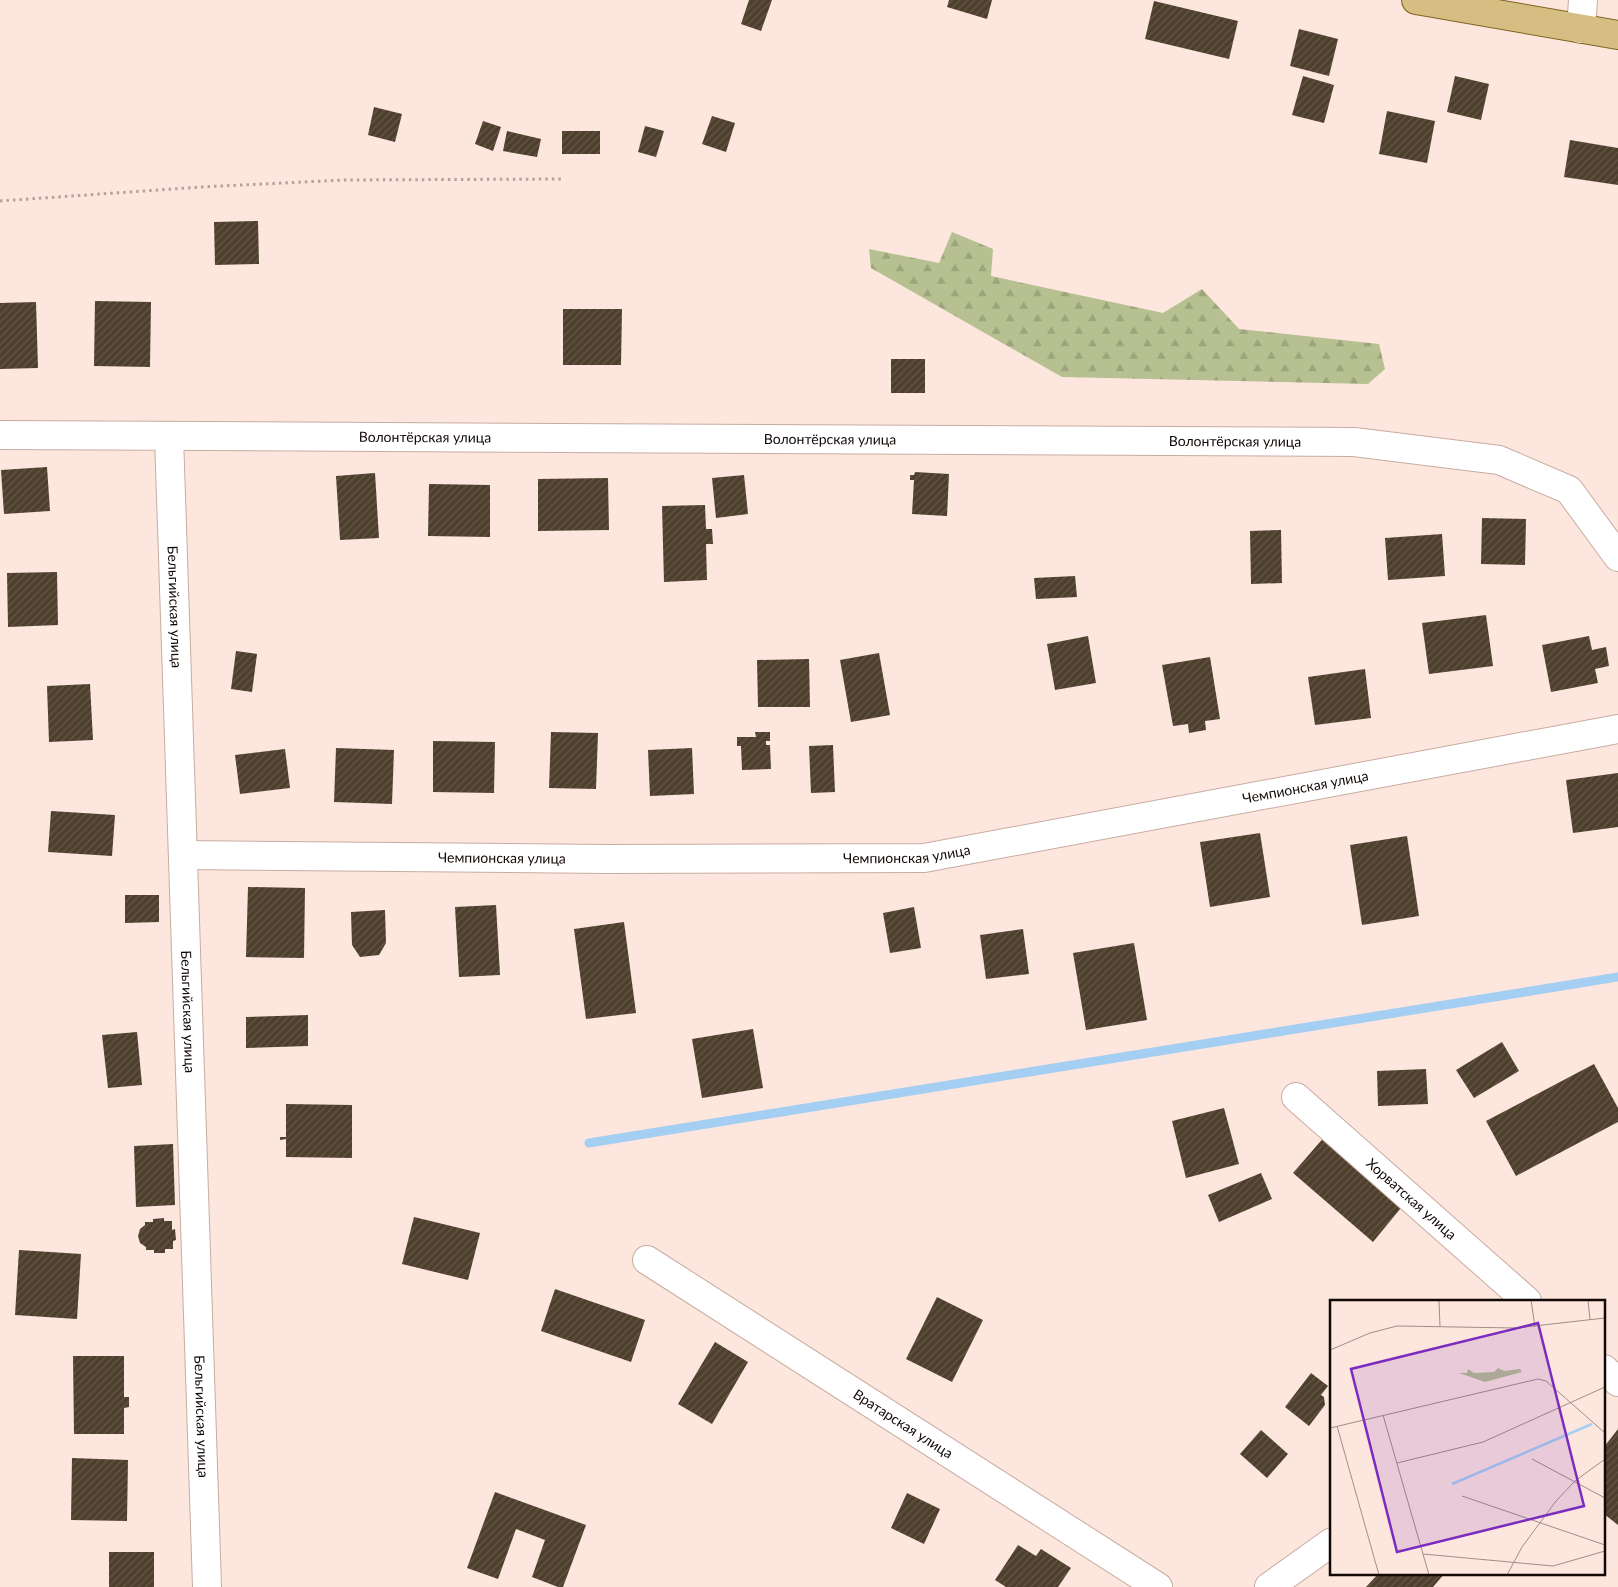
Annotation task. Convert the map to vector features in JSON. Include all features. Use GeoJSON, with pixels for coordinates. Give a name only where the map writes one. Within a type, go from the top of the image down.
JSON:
{"type":"FeatureCollection","features":[{"type":"Feature","properties":{"kind":"main road"},"geometry":{"type":"LineString","coordinates":[[1416,0],[1618,35]]}},
{"type":"Feature","properties":{"kind":"street"},"geometry":{"type":"LineString","coordinates":[[1581,29],[1584,0]]}},
{"type":"Feature","properties":{"kind":"street","name":"Волонтёрская улица"},"geometry":{"type":"LineString","coordinates":[[0,435],[1354,442],[1499,460],[1569,490],[1618,558]]}},
{"type":"Feature","properties":{"kind":"street","name":"Бельгийская улица"},"geometry":{"type":"LineString","coordinates":[[169,436],[207,1587]]}},
{"type":"Feature","properties":{"kind":"street","name":"Чемпионская улица"},"geometry":{"type":"LineString","coordinates":[[183,855],[597,859],[924,858],[1618,729]]}},
{"type":"Feature","properties":{"kind":"street","name":"Хорватская улица"},"geometry":{"type":"LineString","coordinates":[[1296,1097],[1526,1300]]}},
{"type":"Feature","properties":{"kind":"street","name":"Вратарская улица"},"geometry":{"type":"LineString","coordinates":[[648,1260],[1158,1587]]}},
{"type":"Feature","properties":{"kind":"street"},"geometry":{"type":"LineString","coordinates":[[1606,1364],[1618,1359]]}},
{"type":"Feature","properties":{"kind":"street"},"geometry":{"type":"LineString","coordinates":[[1606,1371],[1618,1382]]}},
{"type":"Feature","properties":{"kind":"street"},"geometry":{"type":"LineString","coordinates":[[1269,1587],[1330,1543]]}},
{"type":"Feature","properties":{"kind":"path"},"geometry":{"type":"LineString","coordinates":[[0,201],[344,180],[562,179]]}},
{"type":"Feature","properties":{"kind":"green space"},"geometry":{"type":"Polygon","coordinates":[[[952,232],[993,249],[991,276],[1163,313],[1202,289],[1239,329],[1379,344],[1385,369],[1368,384],[1062,377],[871,268],[869,249],[939,263],[952,232]]]}},
{"type":"Feature","properties":{"kind":"building"},"geometry":{"type":"Polygon","coordinates":[[[749,0],[772,0],[761,31],[741,24],[749,0]]]}},
{"type":"Feature","properties":{"kind":"building"},"geometry":{"type":"Polygon","coordinates":[[[949,0],[992,0],[987,19],[947,7],[949,0]]]}},
{"type":"Feature","properties":{"kind":"building"},"geometry":{"type":"Polygon","coordinates":[[[1154,1],[1238,21],[1229,59],[1145,39],[1154,1]]]}},
{"type":"Feature","properties":{"kind":"building"},"geometry":{"type":"Polygon","coordinates":[[[1299,29],[1338,39],[1329,76],[1290,66],[1299,29]]]}},
{"type":"Feature","properties":{"kind":"building"},"geometry":{"type":"Polygon","coordinates":[[[1303,76],[1334,85],[1324,123],[1292,115],[1303,76]]]}},
{"type":"Feature","properties":{"kind":"building"},"geometry":{"type":"Polygon","coordinates":[[[1455,76],[1489,84],[1481,120],[1447,112],[1455,76]]]}},
{"type":"Feature","properties":{"kind":"building"},"geometry":{"type":"Polygon","coordinates":[[[374,107],[402,114],[395,142],[368,135],[374,107]]]}},
{"type":"Feature","properties":{"kind":"building"},"geometry":{"type":"Polygon","coordinates":[[[1387,111],[1435,121],[1427,163],[1379,154],[1387,111]]]}},
{"type":"Feature","properties":{"kind":"building"},"geometry":{"type":"Polygon","coordinates":[[[712,116],[735,123],[726,152],[702,144],[712,116]]]}},
{"type":"Feature","properties":{"kind":"building"},"geometry":{"type":"Polygon","coordinates":[[[483,121],[501,127],[493,151],[475,144],[483,121]]]}},
{"type":"Feature","properties":{"kind":"building"},"geometry":{"type":"Polygon","coordinates":[[[645,126],[664,131],[656,157],[638,152],[645,126]]]}},
{"type":"Feature","properties":{"kind":"building"},"geometry":{"type":"Polygon","coordinates":[[[507,131],[541,139],[537,157],[503,151],[507,131]]]}},
{"type":"Feature","properties":{"kind":"building"},"geometry":{"type":"Polygon","coordinates":[[[562,131],[600,131],[600,154],[562,154],[562,131]]]}},
{"type":"Feature","properties":{"kind":"building"},"geometry":{"type":"Polygon","coordinates":[[[1570,140],[1618,148],[1618,185],[1564,177],[1570,140]]]}},
{"type":"Feature","properties":{"kind":"building"},"geometry":{"type":"Polygon","coordinates":[[[258,221],[259,264],[215,265],[214,222],[258,221]]]}},
{"type":"Feature","properties":{"kind":"building"},"geometry":{"type":"Polygon","coordinates":[[[95,301],[151,302],[150,367],[94,366],[95,301]]]}},
{"type":"Feature","properties":{"kind":"building"},"geometry":{"type":"Polygon","coordinates":[[[36,302],[38,368],[0,369],[0,303],[36,302]]]}},
{"type":"Feature","properties":{"kind":"building"},"geometry":{"type":"Polygon","coordinates":[[[563,309],[622,309],[621,365],[563,365],[563,309]]]}},
{"type":"Feature","properties":{"kind":"building"},"geometry":{"type":"Polygon","coordinates":[[[891,359],[925,359],[925,393],[891,393],[891,359]]]}},
{"type":"Feature","properties":{"kind":"building"},"geometry":{"type":"Polygon","coordinates":[[[47,467],[50,511],[4,514],[1,470],[47,467]]]}},
{"type":"Feature","properties":{"kind":"building"},"geometry":{"type":"Polygon","coordinates":[[[915,472],[949,474],[947,516],[912,514],[914,480],[910,480],[910,475],[914,475],[915,472]]]}},
{"type":"Feature","properties":{"kind":"building"},"geometry":{"type":"Polygon","coordinates":[[[375,473],[379,538],[340,540],[336,476],[375,473]]]}},
{"type":"Feature","properties":{"kind":"building"},"geometry":{"type":"Polygon","coordinates":[[[744,475],[748,514],[716,518],[712,478],[744,475]]]}},
{"type":"Feature","properties":{"kind":"building"},"geometry":{"type":"Polygon","coordinates":[[[608,478],[609,530],[538,531],[538,479],[608,478]]]}},
{"type":"Feature","properties":{"kind":"building"},"geometry":{"type":"Polygon","coordinates":[[[429,484],[490,485],[490,537],[428,536],[429,484]]]}},
{"type":"Feature","properties":{"kind":"building"},"geometry":{"type":"Polygon","coordinates":[[[705,505],[706,529],[712,529],[713,544],[706,544],[707,580],[664,582],[662,506],[705,505]]]}},
{"type":"Feature","properties":{"kind":"building"},"geometry":{"type":"Polygon","coordinates":[[[1482,518],[1526,519],[1525,565],[1481,564],[1482,518]]]}},
{"type":"Feature","properties":{"kind":"building"},"geometry":{"type":"Polygon","coordinates":[[[1281,530],[1282,583],[1251,584],[1250,531],[1281,530]]]}},
{"type":"Feature","properties":{"kind":"building"},"geometry":{"type":"Polygon","coordinates":[[[1442,534],[1445,576],[1388,580],[1385,538],[1442,534]]]}},
{"type":"Feature","properties":{"kind":"building"},"geometry":{"type":"Polygon","coordinates":[[[57,572],[58,625],[8,627],[7,573],[57,572]]]}},
{"type":"Feature","properties":{"kind":"building"},"geometry":{"type":"Polygon","coordinates":[[[1075,576],[1077,597],[1036,599],[1034,578],[1075,576]]]}},
{"type":"Feature","properties":{"kind":"building"},"geometry":{"type":"Polygon","coordinates":[[[1486,615],[1493,666],[1429,674],[1422,623],[1486,615]]]}},
{"type":"Feature","properties":{"kind":"building"},"geometry":{"type":"Polygon","coordinates":[[[1088,636],[1096,683],[1055,690],[1047,644],[1088,636]]]}},
{"type":"Feature","properties":{"kind":"building"},"geometry":{"type":"Polygon","coordinates":[[[1589,636],[1592,650],[1606,647],[1609,666],[1595,669],[1598,683],[1551,692],[1542,645],[1589,636]]]}},
{"type":"Feature","properties":{"kind":"building"},"geometry":{"type":"Polygon","coordinates":[[[236,651],[257,654],[252,692],[231,689],[236,651]]]}},
{"type":"Feature","properties":{"kind":"building"},"geometry":{"type":"Polygon","coordinates":[[[879,653],[890,715],[851,722],[840,660],[879,653]]]}},
{"type":"Feature","properties":{"kind":"building"},"geometry":{"type":"Polygon","coordinates":[[[1210,657],[1220,719],[1205,721],[1206,730],[1189,733],[1188,724],[1173,726],[1162,665],[1210,657]]]}},
{"type":"Feature","properties":{"kind":"building"},"geometry":{"type":"Polygon","coordinates":[[[809,659],[810,707],[758,707],[757,660],[809,659]]]}},
{"type":"Feature","properties":{"kind":"building"},"geometry":{"type":"Polygon","coordinates":[[[1365,669],[1371,718],[1315,725],[1308,677],[1365,669]]]}},
{"type":"Feature","properties":{"kind":"building"},"geometry":{"type":"Polygon","coordinates":[[[90,684],[93,740],[49,742],[47,686],[90,684]]]}},
{"type":"Feature","properties":{"kind":"building"},"geometry":{"type":"Polygon","coordinates":[[[551,732],[598,733],[596,789],[549,788],[551,732]]]}},
{"type":"Feature","properties":{"kind":"building"},"geometry":{"type":"Polygon","coordinates":[[[755,732],[770,732],[770,741],[766,741],[766,745],[770,745],[771,769],[742,770],[741,746],[737,746],[737,737],[756,737],[755,732]]]}},
{"type":"Feature","properties":{"kind":"building"},"geometry":{"type":"Polygon","coordinates":[[[433,741],[495,742],[494,793],[433,792],[433,741]]]}},
{"type":"Feature","properties":{"kind":"building"},"geometry":{"type":"Polygon","coordinates":[[[833,745],[835,792],[811,793],[809,746],[833,745]]]}},
{"type":"Feature","properties":{"kind":"building"},"geometry":{"type":"Polygon","coordinates":[[[336,748],[394,750],[392,804],[334,802],[336,748]]]}},
{"type":"Feature","properties":{"kind":"building"},"geometry":{"type":"Polygon","coordinates":[[[692,748],[694,794],[650,796],[648,750],[692,748]]]}},
{"type":"Feature","properties":{"kind":"building"},"geometry":{"type":"Polygon","coordinates":[[[285,749],[290,788],[240,794],[235,755],[285,749]]]}},
{"type":"Feature","properties":{"kind":"building"},"geometry":{"type":"Polygon","coordinates":[[[1618,773],[1618,827],[1573,833],[1566,780],[1618,773]]]}},
{"type":"Feature","properties":{"kind":"building"},"geometry":{"type":"Polygon","coordinates":[[[51,811],[115,815],[112,856],[48,852],[51,811]]]}},
{"type":"Feature","properties":{"kind":"building"},"geometry":{"type":"Polygon","coordinates":[[[1260,833],[1270,897],[1210,907],[1200,842],[1260,833]]]}},
{"type":"Feature","properties":{"kind":"building"},"geometry":{"type":"Polygon","coordinates":[[[1407,836],[1419,916],[1362,925],[1350,845],[1407,836]]]}},
{"type":"Feature","properties":{"kind":"building"},"geometry":{"type":"Polygon","coordinates":[[[248,887],[305,888],[304,958],[246,957],[248,887]]]}},
{"type":"Feature","properties":{"kind":"building"},"geometry":{"type":"Polygon","coordinates":[[[125,895],[159,895],[159,922],[125,923],[125,895]]]}},
{"type":"Feature","properties":{"kind":"building"},"geometry":{"type":"Polygon","coordinates":[[[496,905],[500,975],[459,977],[455,907],[496,905]]]}},
{"type":"Feature","properties":{"kind":"building"},"geometry":{"type":"Polygon","coordinates":[[[914,907],[921,948],[890,953],[883,913],[914,907]]]}},
{"type":"Feature","properties":{"kind":"building"},"geometry":{"type":"Polygon","coordinates":[[[385,910],[386,943],[379,955],[360,957],[352,945],[351,912],[385,910]]]}},
{"type":"Feature","properties":{"kind":"building"},"geometry":{"type":"Polygon","coordinates":[[[624,922],[636,1013],[586,1019],[574,929],[624,922]]]}},
{"type":"Feature","properties":{"kind":"building"},"geometry":{"type":"Polygon","coordinates":[[[1023,929],[1029,974],[986,979],[980,935],[1023,929]]]}},
{"type":"Feature","properties":{"kind":"building"},"geometry":{"type":"Polygon","coordinates":[[[1134,943],[1147,1020],[1086,1030],[1073,953],[1134,943]]]}},
{"type":"Feature","properties":{"kind":"building"},"geometry":{"type":"Polygon","coordinates":[[[308,1015],[308,1046],[246,1048],[246,1017],[308,1015]]]}},
{"type":"Feature","properties":{"kind":"building"},"geometry":{"type":"Polygon","coordinates":[[[753,1029],[763,1088],[702,1098],[692,1039],[753,1029]]]}},
{"type":"Feature","properties":{"kind":"building"},"geometry":{"type":"Polygon","coordinates":[[[137,1032],[142,1085],[108,1088],[102,1035],[137,1032]]]}},
{"type":"Feature","properties":{"kind":"building"},"geometry":{"type":"Polygon","coordinates":[[[1502,1042],[1519,1071],[1474,1098],[1456,1070],[1502,1042]]]}},
{"type":"Feature","properties":{"kind":"building"},"geometry":{"type":"Polygon","coordinates":[[[1594,1064],[1618,1108],[1618,1122],[1516,1176],[1486,1121],[1594,1064]]]}},
{"type":"Feature","properties":{"kind":"building"},"geometry":{"type":"Polygon","coordinates":[[[1426,1069],[1428,1104],[1378,1106],[1377,1071],[1426,1069]]]}},
{"type":"Feature","properties":{"kind":"building"},"geometry":{"type":"Polygon","coordinates":[[[286,1104],[352,1105],[352,1158],[286,1157],[286,1139],[280,1140],[280,1137],[286,1137],[286,1104]]]}},
{"type":"Feature","properties":{"kind":"building"},"geometry":{"type":"Polygon","coordinates":[[[1224,1108],[1239,1164],[1186,1178],[1172,1121],[1224,1108]]]}},
{"type":"Feature","properties":{"kind":"building"},"geometry":{"type":"Polygon","coordinates":[[[1326,1135],[1405,1203],[1373,1242],[1293,1173],[1326,1135]]]}},
{"type":"Feature","properties":{"kind":"building"},"geometry":{"type":"Polygon","coordinates":[[[173,1144],[175,1205],[136,1207],[134,1146],[173,1144]]]}},
{"type":"Feature","properties":{"kind":"building"},"geometry":{"type":"Polygon","coordinates":[[[1261,1173],[1272,1199],[1219,1222],[1208,1195],[1261,1173]]]}},
{"type":"Feature","properties":{"kind":"building"},"geometry":{"type":"Polygon","coordinates":[[[414,1217],[480,1233],[468,1280],[402,1264],[414,1217]]]}},
{"type":"Feature","properties":{"kind":"building"},"geometry":{"type":"Polygon","coordinates":[[[164,1218],[164,1221],[172,1221],[172,1230],[175,1229],[176,1240],[173,1241],[173,1249],[165,1249],[165,1253],[154,1253],[154,1250],[146,1250],[146,1247],[140,1243],[138,1236],[140,1229],[145,1225],[145,1222],[153,1222],[153,1219],[164,1218]]]}},
{"type":"Feature","properties":{"kind":"building"},"geometry":{"type":"Polygon","coordinates":[[[19,1250],[81,1254],[77,1319],[15,1315],[19,1250]]]}},
{"type":"Feature","properties":{"kind":"building"},"geometry":{"type":"Polygon","coordinates":[[[555,1289],[645,1320],[631,1362],[541,1331],[555,1289]]]}},
{"type":"Feature","properties":{"kind":"building"},"geometry":{"type":"Polygon","coordinates":[[[937,1297],[983,1320],[952,1382],[906,1359],[937,1297]]]}},
{"type":"Feature","properties":{"kind":"building"},"geometry":{"type":"Polygon","coordinates":[[[715,1342],[748,1362],[712,1424],[678,1404],[715,1342]]]}},
{"type":"Feature","properties":{"kind":"building"},"geometry":{"type":"Polygon","coordinates":[[[73,1356],[124,1356],[124,1397],[129,1397],[129,1407],[124,1408],[124,1434],[74,1434],[73,1356]]]}},
{"type":"Feature","properties":{"kind":"building"},"geometry":{"type":"Polygon","coordinates":[[[1311,1373],[1328,1386],[1321,1395],[1324,1397],[1325,1405],[1309,1426],[1285,1407],[1311,1373]]]}},
{"type":"Feature","properties":{"kind":"building"},"geometry":{"type":"Polygon","coordinates":[[[1618,1429],[1618,1525],[1606,1516],[1606,1444],[1618,1429]]]}},
{"type":"Feature","properties":{"kind":"building"},"geometry":{"type":"Polygon","coordinates":[[[1261,1430],[1288,1454],[1267,1478],[1240,1454],[1261,1430]]]}},
{"type":"Feature","properties":{"kind":"building"},"geometry":{"type":"Polygon","coordinates":[[[72,1458],[128,1460],[127,1521],[71,1520],[72,1458]]]}},
{"type":"Feature","properties":{"kind":"building"},"geometry":{"type":"Polygon","coordinates":[[[495,1492],[586,1525],[563,1587],[558,1587],[532,1577],[545,1540],[516,1529],[498,1579],[467,1568],[495,1492]]]}},
{"type":"Feature","properties":{"kind":"building"},"geometry":{"type":"Polygon","coordinates":[[[907,1493],[940,1509],[924,1544],[891,1528],[907,1493]]]}},
{"type":"Feature","properties":{"kind":"building"},"geometry":{"type":"Polygon","coordinates":[[[1018,1545],[1036,1556],[1041,1549],[1071,1568],[1058,1587],[1006,1587],[995,1580],[1018,1545]]]}},
{"type":"Feature","properties":{"kind":"building"},"geometry":{"type":"Polygon","coordinates":[[[109,1552],[154,1552],[154,1587],[109,1587],[109,1552]]]}},
{"type":"Feature","properties":{"kind":"building"},"geometry":{"type":"Polygon","coordinates":[[[1378,1574],[1444,1574],[1433,1587],[1366,1587],[1378,1574]]]}},
{"type":"Feature","properties":{"kind":"waterway"},"geometry":{"type":"LineString","coordinates":[[589,1143],[1618,977]]}}]}
